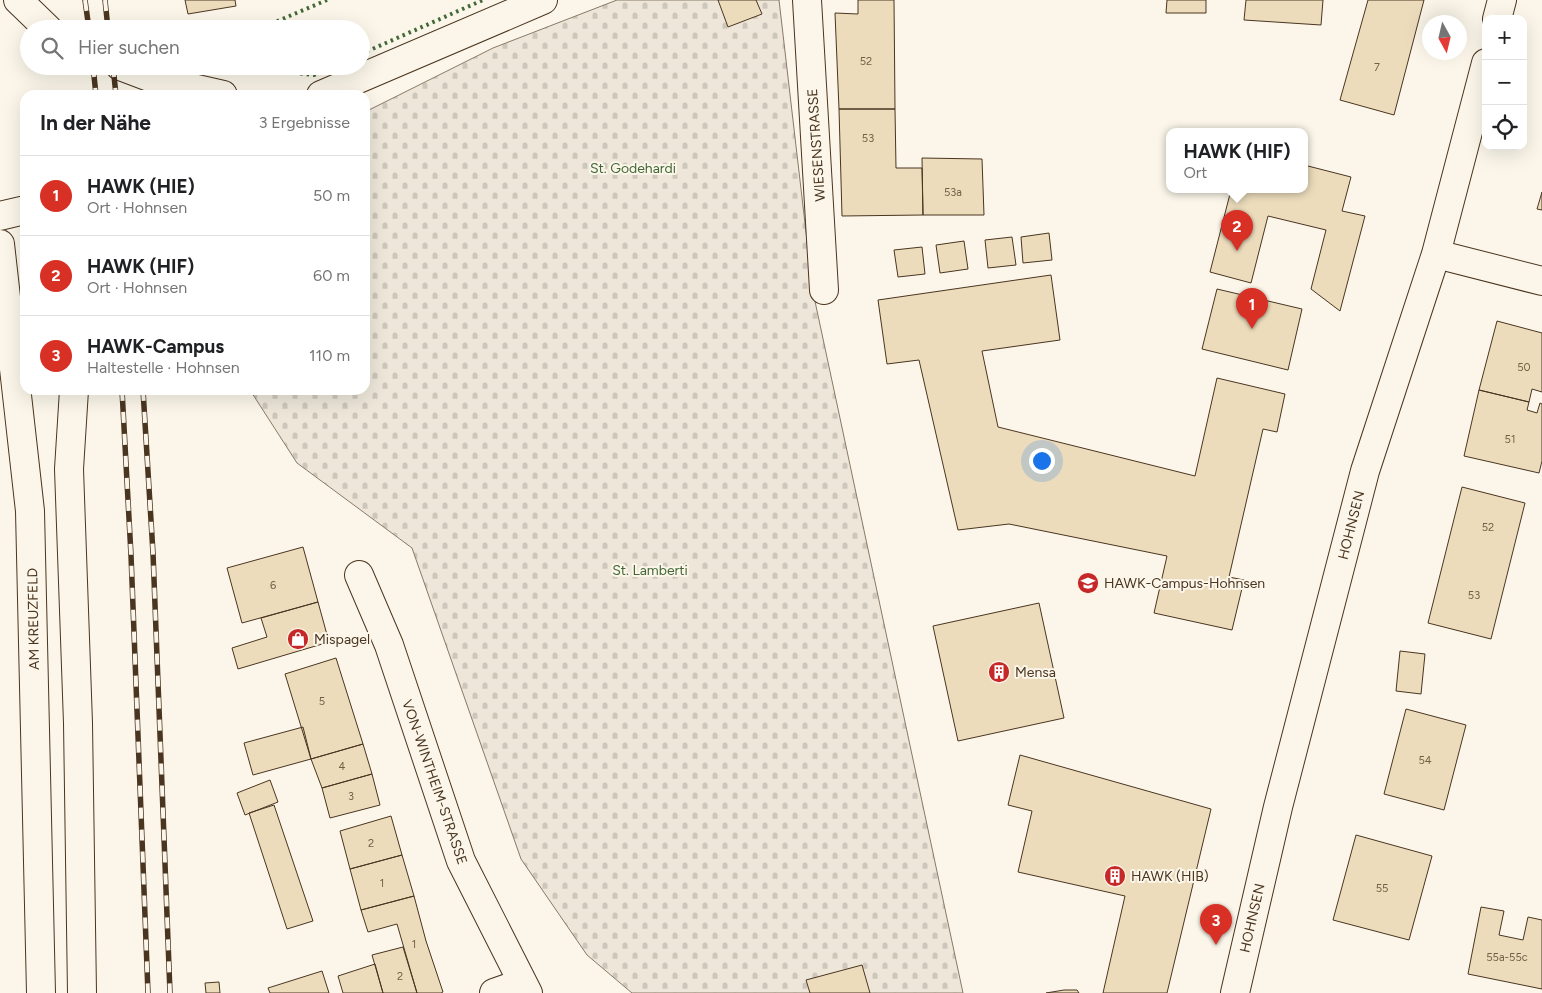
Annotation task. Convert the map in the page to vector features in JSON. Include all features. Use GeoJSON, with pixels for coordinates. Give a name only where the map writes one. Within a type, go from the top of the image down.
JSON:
{"type":"FeatureCollection","features":[{"type":"Feature","properties":{"kind":"street"},"geometry":{"type":"LineString","coordinates":[[18,0],[39,20]]}},
{"type":"Feature","properties":{"kind":"street"},"geometry":{"type":"LineString","coordinates":[[370,74],[543,0]]}},
{"type":"Feature","properties":{"kind":"street","name":"WIESENSTRASSE"},"geometry":{"type":"LineString","coordinates":[[807,0],[824,290]]}},
{"type":"Feature","properties":{"kind":"street"},"geometry":{"type":"LineString","coordinates":[[1498,15],[1502,0]]}},
{"type":"Feature","properties":{"kind":"street"},"geometry":{"type":"LineString","coordinates":[[144,75],[201,90]]}},
{"type":"Feature","properties":{"kind":"street"},"geometry":{"type":"LineString","coordinates":[[333,90],[368,75]]}},
{"type":"Feature","properties":{"kind":"street","name":"HOHNSEN"},"geometry":{"type":"LineString","coordinates":[[1235,993],[1278,807],[1365,471],[1436,254],[1482,77]]}},
{"type":"Feature","properties":{"kind":"street"},"geometry":{"type":"LineString","coordinates":[[0,216],[20,211]]}},
{"type":"Feature","properties":{"kind":"street","name":"AM KREUZFELD"},"geometry":{"type":"LineString","coordinates":[[0,246],[30,511],[41,993]]}},
{"type":"Feature","properties":{"kind":"street"},"geometry":{"type":"LineString","coordinates":[[1436,254],[1542,282]]}},
{"type":"Feature","properties":{"kind":"street"},"geometry":{"type":"LineString","coordinates":[[74,395],[69,469],[78,723],[82,993]]}},
{"type":"Feature","properties":{"kind":"street","name":"VON-WINTHEIM-STRASSE"},"geometry":{"type":"LineString","coordinates":[[359,575],[389,645],[461,861],[525,988]]}},
{"type":"Feature","properties":{"kind":"street"},"geometry":{"type":"LineString","coordinates":[[494,993],[525,988]]}},
{"type":"Feature","properties":{"kind":"green space","name":"St. Lamberti"},"geometry":{"type":"Polygon","coordinates":[[[617,0],[779,0],[813,292],[963,993],[632,993],[587,955],[521,859],[412,548],[297,463],[253,395],[370,395],[370,110],[493,48],[617,0]]]}},
{"type":"Feature","properties":{"kind":"building"},"geometry":{"type":"Polygon","coordinates":[[[185,0],[235,0],[236,6],[188,14],[185,0]]]}},
{"type":"Feature","properties":{"kind":"building"},"geometry":{"type":"Polygon","coordinates":[[[718,0],[756,0],[762,14],[728,27],[718,0]]]}},
{"type":"Feature","properties":{"kind":"building"},"geometry":{"type":"Polygon","coordinates":[[[858,0],[894,0],[895,109],[839,109],[835,13],[858,14],[858,0]]]}},
{"type":"Feature","properties":{"kind":"building"},"geometry":{"type":"Polygon","coordinates":[[[1167,0],[1206,0],[1206,13],[1166,13],[1167,0]]]}},
{"type":"Feature","properties":{"kind":"building"},"geometry":{"type":"Polygon","coordinates":[[[1246,0],[1323,0],[1321,25],[1244,20],[1246,0]]]}},
{"type":"Feature","properties":{"kind":"building"},"geometry":{"type":"Polygon","coordinates":[[[1368,0],[1424,0],[1394,115],[1340,100],[1368,0]]]}},
{"type":"Feature","properties":{"kind":"building"},"geometry":{"type":"Polygon","coordinates":[[[839,109],[895,109],[896,168],[922,168],[923,215],[842,216],[839,109]]]}},
{"type":"Feature","properties":{"kind":"building"},"geometry":{"type":"Polygon","coordinates":[[[922,158],[982,159],[984,215],[923,215],[922,158]]]}},
{"type":"Feature","properties":{"kind":"building"},"geometry":{"type":"Polygon","coordinates":[[[1308,166],[1351,177],[1342,211],[1365,216],[1340,311],[1311,289],[1326,230],[1268,216],[1251,283],[1210,272],[1230,193],[1308,193],[1308,166]]]}},
{"type":"Feature","properties":{"kind":"building"},"geometry":{"type":"Polygon","coordinates":[[[1542,192],[1542,210],[1537,209],[1542,192]]]}},
{"type":"Feature","properties":{"kind":"building"},"geometry":{"type":"Polygon","coordinates":[[[1049,233],[1052,260],[1023,263],[1021,237],[1049,233]]]}},
{"type":"Feature","properties":{"kind":"building"},"geometry":{"type":"Polygon","coordinates":[[[1012,237],[1016,265],[988,268],[985,240],[1012,237]]]}},
{"type":"Feature","properties":{"kind":"building"},"geometry":{"type":"Polygon","coordinates":[[[964,241],[968,269],[940,273],[936,245],[964,241]]]}},
{"type":"Feature","properties":{"kind":"building"},"geometry":{"type":"Polygon","coordinates":[[[922,247],[925,274],[898,277],[894,250],[922,247]]]}},
{"type":"Feature","properties":{"kind":"building"},"geometry":{"type":"Polygon","coordinates":[[[1051,275],[1060,340],[982,351],[998,427],[1195,476],[1217,378],[1285,394],[1277,432],[1263,429],[1229,577],[1244,580],[1232,630],[1154,613],[1167,556],[1009,524],[958,530],[919,360],[887,364],[878,300],[1051,275]]]}},
{"type":"Feature","properties":{"kind":"building"},"geometry":{"type":"Polygon","coordinates":[[[1217,289],[1302,309],[1288,370],[1202,349],[1217,289]]]}},
{"type":"Feature","properties":{"kind":"building"},"geometry":{"type":"Polygon","coordinates":[[[1497,321],[1542,333],[1542,392],[1532,389],[1529,402],[1479,390],[1497,321]]]}},
{"type":"Feature","properties":{"kind":"building"},"geometry":{"type":"Polygon","coordinates":[[[1479,390],[1529,402],[1527,410],[1537,413],[1540,403],[1542,404],[1542,461],[1539,473],[1464,456],[1479,390]]]}},
{"type":"Feature","properties":{"kind":"building"},"geometry":{"type":"Polygon","coordinates":[[[1462,487],[1525,503],[1491,639],[1428,623],[1462,487]]]}},
{"type":"Feature","properties":{"kind":"building"},"geometry":{"type":"Polygon","coordinates":[[[303,547],[318,602],[242,623],[227,568],[303,547]]]}},
{"type":"Feature","properties":{"kind":"building"},"geometry":{"type":"Polygon","coordinates":[[[318,602],[329,642],[238,669],[232,648],[267,637],[261,618],[318,602]]]}},
{"type":"Feature","properties":{"kind":"building","name":"Mensa"},"geometry":{"type":"Polygon","coordinates":[[[1039,603],[1064,718],[958,741],[933,626],[1039,603]]]}},
{"type":"Feature","properties":{"kind":"building"},"geometry":{"type":"Polygon","coordinates":[[[1400,651],[1425,654],[1421,694],[1396,691],[1400,651]]]}},
{"type":"Feature","properties":{"kind":"building"},"geometry":{"type":"Polygon","coordinates":[[[336,658],[363,744],[311,759],[285,674],[336,658]]]}},
{"type":"Feature","properties":{"kind":"building"},"geometry":{"type":"Polygon","coordinates":[[[1406,709],[1466,725],[1444,810],[1384,794],[1406,709]]]}},
{"type":"Feature","properties":{"kind":"building"},"geometry":{"type":"Polygon","coordinates":[[[303,727],[311,759],[253,775],[244,743],[303,727]]]}},
{"type":"Feature","properties":{"kind":"building"},"geometry":{"type":"Polygon","coordinates":[[[363,744],[372,774],[322,788],[311,759],[363,744]]]}},
{"type":"Feature","properties":{"kind":"building","name":"HAWK (HIB)"},"geometry":{"type":"Polygon","coordinates":[[[1020,755],[1211,809],[1167,993],[1103,993],[1125,896],[1018,872],[1032,811],[1008,805],[1020,755]]]}},
{"type":"Feature","properties":{"kind":"building"},"geometry":{"type":"Polygon","coordinates":[[[372,774],[380,805],[330,818],[322,788],[372,774]]]}},
{"type":"Feature","properties":{"kind":"building"},"geometry":{"type":"Polygon","coordinates":[[[270,780],[278,802],[245,815],[237,793],[270,780]]]}},
{"type":"Feature","properties":{"kind":"building"},"geometry":{"type":"Polygon","coordinates":[[[274,805],[313,921],[287,929],[249,813],[274,805]]]}},
{"type":"Feature","properties":{"kind":"building"},"geometry":{"type":"Polygon","coordinates":[[[391,816],[402,855],[350,869],[340,831],[391,816]]]}},
{"type":"Feature","properties":{"kind":"building"},"geometry":{"type":"Polygon","coordinates":[[[1356,835],[1432,856],[1409,940],[1333,920],[1356,835]]]}},
{"type":"Feature","properties":{"kind":"building"},"geometry":{"type":"Polygon","coordinates":[[[402,855],[414,896],[361,910],[350,869],[402,855]]]}},
{"type":"Feature","properties":{"kind":"building"},"geometry":{"type":"Polygon","coordinates":[[[414,896],[426,941],[443,992],[441,993],[417,993],[397,924],[368,932],[361,910],[414,896]]]}},
{"type":"Feature","properties":{"kind":"building"},"geometry":{"type":"Polygon","coordinates":[[[1481,907],[1504,911],[1499,935],[1523,940],[1528,917],[1542,920],[1542,989],[1468,974],[1481,907]]]}},
{"type":"Feature","properties":{"kind":"building"},"geometry":{"type":"Polygon","coordinates":[[[403,947],[417,993],[383,993],[372,955],[403,947]]]}},
{"type":"Feature","properties":{"kind":"building"},"geometry":{"type":"Polygon","coordinates":[[[375,964],[383,993],[343,993],[338,976],[375,964]]]}},
{"type":"Feature","properties":{"kind":"building"},"geometry":{"type":"Polygon","coordinates":[[[862,965],[870,993],[810,993],[806,980],[862,965]]]}},
{"type":"Feature","properties":{"kind":"building"},"geometry":{"type":"Polygon","coordinates":[[[322,971],[329,993],[270,993],[268,988],[322,971]]]}},
{"type":"Feature","properties":{"kind":"building"},"geometry":{"type":"Polygon","coordinates":[[[219,982],[220,993],[206,993],[205,983],[219,982]]]}},
{"type":"Feature","properties":{"kind":"building"},"geometry":{"type":"Polygon","coordinates":[[[1077,990],[1079,993],[1046,993],[1077,990]]]}},
{"type":"Feature","properties":{"kind":"railway"},"geometry":{"type":"LineString","coordinates":[[85,0],[88,20]]}},
{"type":"Feature","properties":{"kind":"railway"},"geometry":{"type":"LineString","coordinates":[[105,0],[107,20]]}},
{"type":"Feature","properties":{"kind":"railway"},"geometry":{"type":"LineString","coordinates":[[94,75],[95,90]]}},
{"type":"Feature","properties":{"kind":"railway"},"geometry":{"type":"LineString","coordinates":[[114,75],[115,90]]}},
{"type":"Feature","properties":{"kind":"railway"},"geometry":{"type":"LineString","coordinates":[[122,395],[131,555],[148,993]]}},
{"type":"Feature","properties":{"kind":"railway"},"geometry":{"type":"LineString","coordinates":[[143,395],[153,553],[170,993]]}},
{"type":"Feature","properties":{"kind":"hedge"},"geometry":{"type":"LineString","coordinates":[[280,20],[327,0]]}},
{"type":"Feature","properties":{"kind":"hedge"},"geometry":{"type":"LineString","coordinates":[[370,50],[483,0]]}},
{"type":"Feature","properties":{"kind":"place","name":"HAWK (HIF)"},"geometry":{"type":"Point","coordinates":[1237,251]}},
{"type":"Feature","properties":{"kind":"place","name":"HAWK (HIE)"},"geometry":{"type":"Point","coordinates":[1252,329]}},
{"type":"Feature","properties":{"kind":"place","name":"HAWK-Campus-Hohnsen"},"geometry":{"type":"Point","coordinates":[1088,583]}},
{"type":"Feature","properties":{"kind":"place","name":"Mispagel"},"geometry":{"type":"Point","coordinates":[298,639]}},
{"type":"Feature","properties":{"kind":"place","name":"Mensa"},"geometry":{"type":"Point","coordinates":[999,672]}},
{"type":"Feature","properties":{"kind":"place","name":"HAWK (HIB)"},"geometry":{"type":"Point","coordinates":[1115,876]}},
{"type":"Feature","properties":{"kind":"place","name":"HAWK-Campus"},"geometry":{"type":"Point","coordinates":[1216,945]}},
{"type":"Feature","properties":{"kind":"park label","name":"St. Godehardi"},"geometry":{"type":"Point","coordinates":[633,168]}}]}
